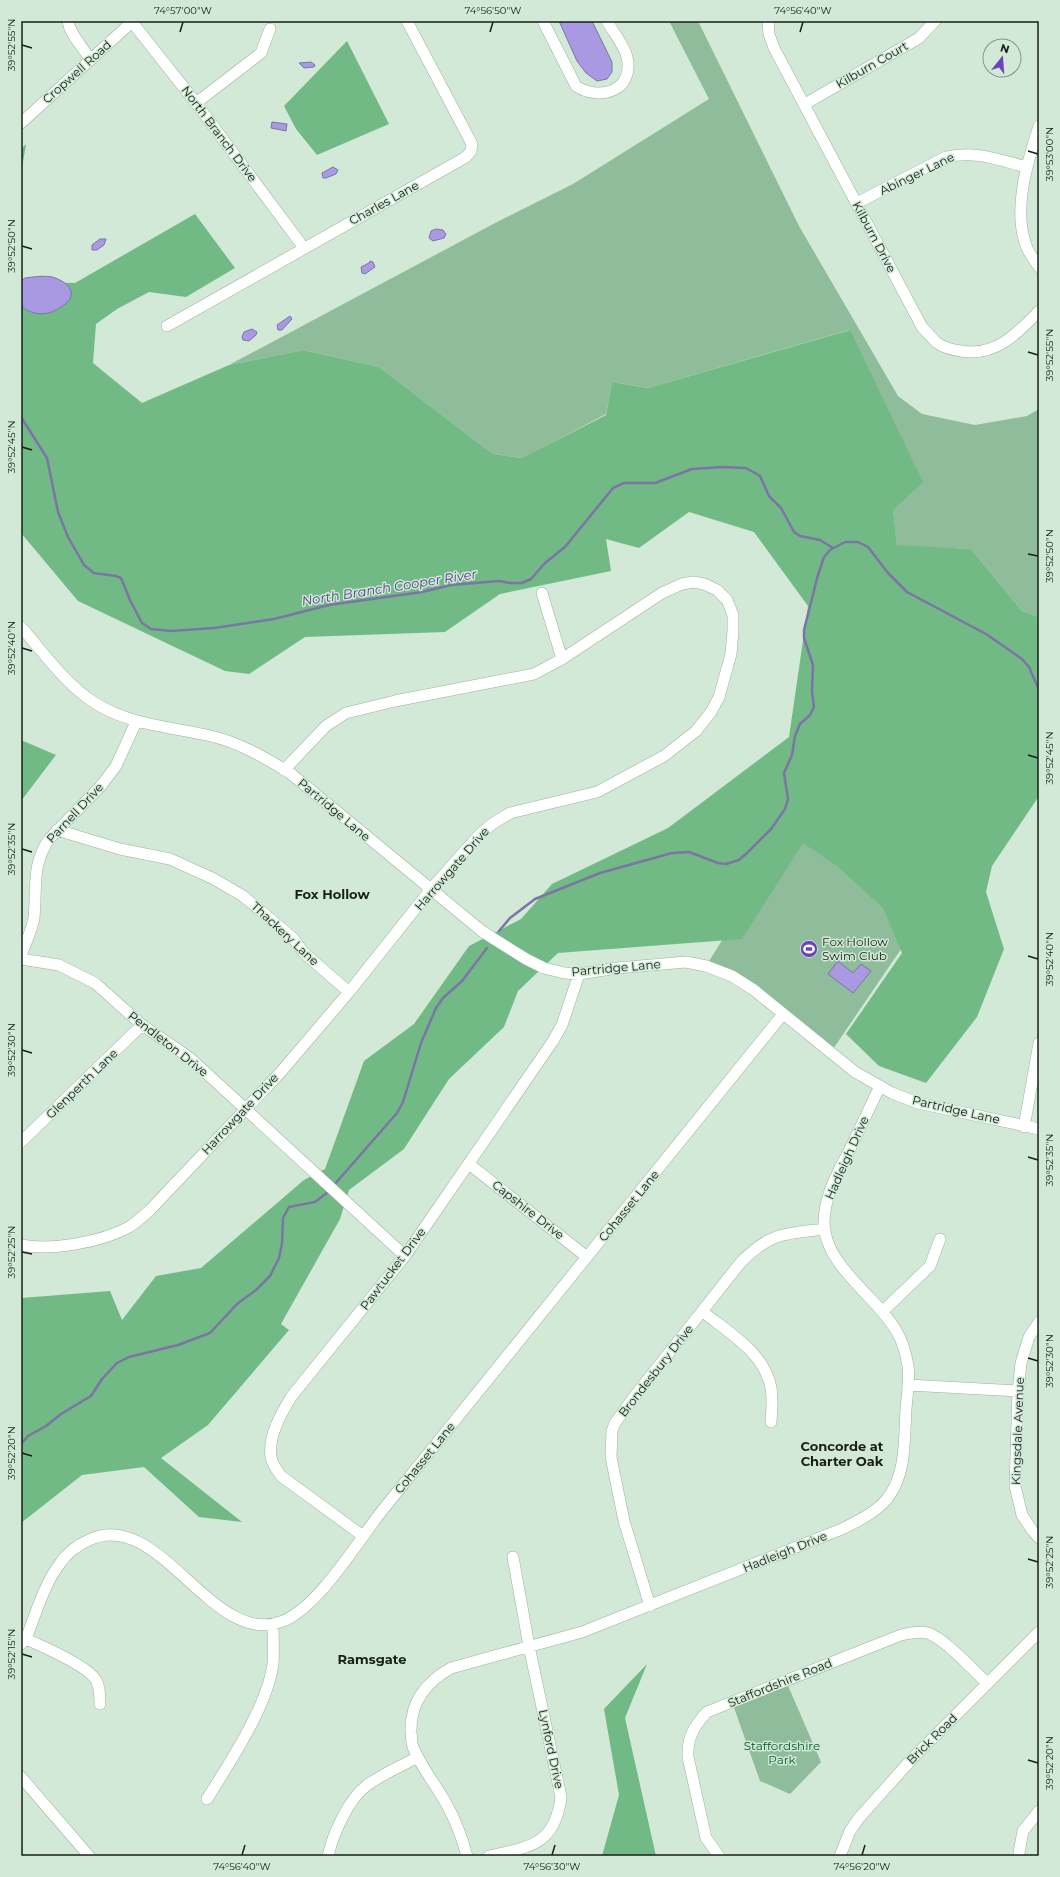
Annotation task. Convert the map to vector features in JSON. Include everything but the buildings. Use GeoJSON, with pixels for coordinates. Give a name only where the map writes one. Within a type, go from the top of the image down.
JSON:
{"type":"FeatureCollection","features":[{"type":"Feature","properties":{"kind":"street"},"geometry":{"type":"LineString","coordinates":[[68,21],[69,27],[90,60]]}},
{"type":"Feature","properties":{"kind":"street","name":"Cropwell Road"},"geometry":{"type":"LineString","coordinates":[[21,123],[132,21]]}},
{"type":"Feature","properties":{"kind":"street","name":"North Branch Drive"},"geometry":{"type":"LineString","coordinates":[[132,21],[196,103],[304,248]]}},
{"type":"Feature","properties":{"kind":"street","name":"Charles Lane"},"geometry":{"type":"LineString","coordinates":[[167,326],[466,157],[471,151],[472,144],[407,21]]}},
{"type":"Feature","properties":{"kind":"street"},"geometry":{"type":"LineString","coordinates":[[543,21],[576,86],[583,91],[601,94],[616,90],[626,76],[627,67],[627,57],[607,21]]}},
{"type":"Feature","properties":{"kind":"street","name":"Kilburn Drive"},"geometry":{"type":"LineString","coordinates":[[768,21],[769,34],[774,48],[922,327],[938,343],[954,350],[970,352],[986,351],[997,347],[1017,334],[1039,311]]}},
{"type":"Feature","properties":{"kind":"street","name":"Kilburn Court"},"geometry":{"type":"LineString","coordinates":[[805,104],[918,38],[935,21]]}},
{"type":"Feature","properties":{"kind":"street"},"geometry":{"type":"LineString","coordinates":[[196,103],[261,53],[270,29]]}},
{"type":"Feature","properties":{"kind":"street"},"geometry":{"type":"LineString","coordinates":[[1039,126],[1026,167],[1022,199],[1022,226],[1027,248],[1039,267]]}},
{"type":"Feature","properties":{"kind":"street","name":"Abinger Lane"},"geometry":{"type":"LineString","coordinates":[[857,203],[946,157],[960,154],[975,154],[1026,167]]}},
{"type":"Feature","properties":{"kind":"street","name":"Harrowgate Drive"},"geometry":{"type":"LineString","coordinates":[[21,1244],[75,1245],[102,1238],[129,1227],[150,1210],[245,1108],[280,1073],[350,992],[431,889],[480,834],[504,816],[532,806],[597,792],[664,756],[696,731],[711,712],[726,675],[732,646],[733,614],[727,600],[717,590],[704,584],[692,582],[682,584],[662,593],[562,659],[534,674],[395,701],[346,713],[326,726],[284,770]]}},
{"type":"Feature","properties":{"kind":"street"},"geometry":{"type":"LineString","coordinates":[[542,593],[562,659]]}},
{"type":"Feature","properties":{"kind":"street","name":"Partridge Lane"},"geometry":{"type":"LineString","coordinates":[[21,627],[74,687],[94,703],[113,713],[136,722],[212,736],[242,745],[284,770],[483,932],[526,959],[544,968],[579,974],[617,968],[686,962],[706,966],[732,976],[754,990],[855,1072],[880,1086],[918,1103],[1039,1129]]}},
{"type":"Feature","properties":{"kind":"street","name":"Parnell Drive"},"geometry":{"type":"LineString","coordinates":[[21,956],[34,920],[36,868],[43,848],[57,830],[100,787],[116,766],[136,722]]}},
{"type":"Feature","properties":{"kind":"street","name":"Thackery Lane"},"geometry":{"type":"LineString","coordinates":[[57,830],[120,849],[170,859],[214,879],[243,896],[293,938],[304,953],[350,992]]}},
{"type":"Feature","properties":{"kind":"street","name":"Pendleton Drive"},"geometry":{"type":"LineString","coordinates":[[21,959],[59,965],[95,983],[142,1025],[190,1058],[245,1108],[268,1132],[405,1256]]}},
{"type":"Feature","properties":{"kind":"street","name":"Pawtucket Drive"},"geometry":{"type":"LineString","coordinates":[[363,1536],[281,1476],[274,1466],[271,1457],[273,1437],[281,1413],[291,1397],[405,1256],[468,1164],[562,1025],[579,974]]}},
{"type":"Feature","properties":{"kind":"street","name":"Cohasset Lane"},"geometry":{"type":"LineString","coordinates":[[23,1642],[49,1581],[60,1562],[70,1551],[81,1544],[94,1537],[108,1535],[131,1540],[155,1551],[209,1599],[242,1621],[256,1624],[273,1624],[282,1622],[300,1612],[318,1594],[783,1014]]}},
{"type":"Feature","properties":{"kind":"street","name":"Glenperth Lane"},"geometry":{"type":"LineString","coordinates":[[21,1142],[142,1025]]}},
{"type":"Feature","properties":{"kind":"street"},"geometry":{"type":"LineString","coordinates":[[1024,1127],[1039,1043]]}},
{"type":"Feature","properties":{"kind":"street","name":"Hadleigh Drive"},"geometry":{"type":"LineString","coordinates":[[467,1856],[463,1840],[447,1805],[412,1745],[411,1723],[414,1708],[426,1686],[438,1675],[450,1668],[582,1632],[842,1529],[861,1520],[879,1508],[894,1488],[903,1460],[908,1385],[908,1367],[904,1346],[897,1332],[883,1312],[850,1277],[836,1257],[826,1238],[825,1229],[826,1203],[832,1184],[880,1086]]}},
{"type":"Feature","properties":{"kind":"street","name":"Capshire Drive"},"geometry":{"type":"LineString","coordinates":[[468,1164],[587,1257]]}},
{"type":"Feature","properties":{"kind":"street","name":"Brondesbury Drive"},"geometry":{"type":"LineString","coordinates":[[650,1606],[624,1520],[611,1457],[612,1431],[615,1423],[741,1262],[768,1240],[783,1234],[825,1229]]}},
{"type":"Feature","properties":{"kind":"street"},"geometry":{"type":"LineString","coordinates":[[883,1312],[930,1266],[940,1240]]}},
{"type":"Feature","properties":{"kind":"street"},"geometry":{"type":"LineString","coordinates":[[702,1312],[752,1352],[764,1370],[771,1387],[771,1422]]}},
{"type":"Feature","properties":{"kind":"street","name":"Kingsdale Avenue"},"geometry":{"type":"LineString","coordinates":[[1039,1322],[1029,1337],[1021,1363],[1018,1391],[1015,1486],[1022,1515],[1039,1538]]}},
{"type":"Feature","properties":{"kind":"street"},"geometry":{"type":"LineString","coordinates":[[908,1385],[1018,1391]]}},
{"type":"Feature","properties":{"kind":"street","name":"Lynford Drive"},"geometry":{"type":"LineString","coordinates":[[489,1856],[536,1843],[545,1837],[551,1830],[560,1807],[561,1797],[529,1646],[513,1557]]}},
{"type":"Feature","properties":{"kind":"street"},"geometry":{"type":"LineString","coordinates":[[207,1799],[236,1753],[262,1700],[273,1664],[273,1624]]}},
{"type":"Feature","properties":{"kind":"street","name":"Staffordshire Road"},"geometry":{"type":"LineString","coordinates":[[719,1856],[706,1838],[687,1749],[694,1726],[707,1712],[893,1637],[911,1632],[928,1633],[940,1640],[987,1683]]}},
{"type":"Feature","properties":{"kind":"street","name":"Brick Road"},"geometry":{"type":"LineString","coordinates":[[840,1856],[850,1831],[859,1818],[911,1760],[1039,1632]]}},
{"type":"Feature","properties":{"kind":"street"},"geometry":{"type":"LineString","coordinates":[[23,1642],[58,1653],[93,1675],[99,1689],[100,1704]]}},
{"type":"Feature","properties":{"kind":"street"},"geometry":{"type":"LineString","coordinates":[[328,1856],[336,1831],[352,1803],[365,1786],[418,1757]]}},
{"type":"Feature","properties":{"kind":"street"},"geometry":{"type":"LineString","coordinates":[[21,1777],[89,1856]]}},
{"type":"Feature","properties":{"kind":"street"},"geometry":{"type":"LineString","coordinates":[[1018,1853],[1022,1831],[1039,1811]]}},
{"type":"Feature","properties":{"kind":"green space"},"geometry":{"type":"Polygon","coordinates":[[[669,21],[698,21],[799,226],[898,396],[922,414],[975,425],[1027,416],[1039,409],[1039,617],[1022,611],[971,549],[897,546],[893,510],[849,330],[648,388],[612,382],[606,414],[523,458],[493,454],[379,367],[303,350],[229,365],[497,222],[573,184],[709,99],[669,21]]]}},
{"type":"Feature","properties":{"kind":"green space"},"geometry":{"type":"Polygon","coordinates":[[[347,41],[389,124],[317,155],[296,129],[284,106],[347,41]]]}},
{"type":"Feature","properties":{"kind":"green space"},"geometry":{"type":"Polygon","coordinates":[[[26,144],[21,174],[21,149],[26,144]]]}},
{"type":"Feature","properties":{"kind":"green space"},"geometry":{"type":"Polygon","coordinates":[[[195,214],[235,268],[186,297],[149,292],[117,309],[96,324],[93,363],[142,403],[229,365],[303,350],[379,367],[493,454],[522,458],[606,415],[612,382],[648,388],[850,330],[923,482],[893,510],[897,545],[971,549],[1022,611],[1039,617],[1039,796],[992,866],[986,892],[1004,949],[977,1017],[926,1083],[879,1066],[846,1034],[902,953],[883,908],[837,866],[803,843],[742,939],[558,953],[518,991],[504,1027],[449,1079],[404,1149],[349,1190],[340,1219],[281,1324],[289,1330],[208,1425],[161,1458],[242,1522],[199,1517],[144,1467],[82,1475],[21,1523],[21,1298],[110,1291],[122,1320],[156,1276],[201,1268],[304,1180],[325,1169],[364,1061],[414,1024],[469,946],[521,919],[552,884],[668,828],[789,737],[808,606],[754,532],[689,512],[639,548],[606,539],[611,571],[500,594],[445,632],[305,637],[249,674],[225,671],[78,601],[21,533],[21,282],[75,283],[195,214]]]}},
{"type":"Feature","properties":{"kind":"green space"},"geometry":{"type":"Polygon","coordinates":[[[21,740],[56,755],[21,801],[21,740]]]}},
{"type":"Feature","properties":{"kind":"green space","name":"Fox Hollow Swim Club"},"geometry":{"type":"Polygon","coordinates":[[[793,826],[912,933],[831,1052],[783,1014],[706,966],[793,826]]]}},
{"type":"Feature","properties":{"kind":"green space"},"geometry":{"type":"Polygon","coordinates":[[[647,1664],[625,1718],[656,1856],[602,1856],[619,1795],[604,1709],[647,1664]]]}},
{"type":"Feature","properties":{"kind":"green space","name":"Staffordshire Park"},"geometry":{"type":"Polygon","coordinates":[[[786,1681],[821,1762],[790,1794],[760,1781],[732,1702],[786,1681]]]}},
{"type":"Feature","properties":{"kind":"shaded area"},"geometry":{"type":"Polygon","coordinates":[[[559,21],[592,21],[612,62],[612,72],[607,79],[597,81],[586,73],[577,61],[559,21]]]}},
{"type":"Feature","properties":{"kind":"shaded area"},"geometry":{"type":"Polygon","coordinates":[[[311,62],[315,65],[314,67],[304,68],[299,63],[311,62]]]}},
{"type":"Feature","properties":{"kind":"shaded area"},"geometry":{"type":"Polygon","coordinates":[[[272,122],[287,124],[286,131],[271,128],[272,122]]]}},
{"type":"Feature","properties":{"kind":"shaded area"},"geometry":{"type":"Polygon","coordinates":[[[333,167],[338,170],[336,174],[323,178],[322,173],[333,167]]]}},
{"type":"Feature","properties":{"kind":"shaded area"},"geometry":{"type":"Polygon","coordinates":[[[436,229],[443,230],[446,234],[444,238],[433,241],[429,238],[431,231],[436,229]]]}},
{"type":"Feature","properties":{"kind":"shaded area"},"geometry":{"type":"Polygon","coordinates":[[[100,239],[106,239],[104,245],[97,250],[92,250],[92,245],[100,239]]]}},
{"type":"Feature","properties":{"kind":"shaded area"},"geometry":{"type":"Polygon","coordinates":[[[370,261],[373,262],[375,267],[365,274],[362,273],[361,267],[370,261]]]}},
{"type":"Feature","properties":{"kind":"shaded area"},"geometry":{"type":"Polygon","coordinates":[[[42,276],[52,277],[64,282],[68,286],[71,294],[67,303],[55,311],[39,314],[26,310],[22,306],[20,294],[21,281],[25,278],[42,276]]]}},
{"type":"Feature","properties":{"kind":"shaded area"},"geometry":{"type":"Polygon","coordinates":[[[290,316],[292,319],[282,330],[278,330],[277,325],[290,316]]]}},
{"type":"Feature","properties":{"kind":"shaded area"},"geometry":{"type":"Polygon","coordinates":[[[252,329],[257,332],[256,335],[249,341],[243,340],[242,337],[244,332],[252,329]]]}},
{"type":"Feature","properties":{"kind":"shaded area"},"geometry":{"type":"Polygon","coordinates":[[[838,961],[853,973],[861,964],[871,971],[853,993],[828,974],[838,961]]]}},
{"type":"Feature","properties":{"kind":"waterway","name":"North Branch Cooper River"},"geometry":{"type":"LineString","coordinates":[[21,417],[47,458],[58,512],[68,537],[84,565],[94,573],[121,578],[142,623],[151,629],[171,631],[214,628],[274,619],[329,605],[422,592],[451,585],[499,581],[522,583],[531,579],[545,563],[565,547],[613,488],[624,483],[655,483],[692,469],[723,467],[746,468],[760,476],[769,496],[781,508],[794,532],[800,536],[820,540],[833,548]]}},
{"type":"Feature","properties":{"kind":"waterway"},"geometry":{"type":"LineString","coordinates":[[499,931],[510,918],[535,899],[600,873],[672,853],[689,852],[718,863],[726,864],[739,860],[771,829],[785,809],[788,799],[784,773],[792,755],[795,736],[800,724],[810,715],[814,707],[812,692],[813,665],[804,638],[804,630],[818,575],[824,557],[830,550],[845,542],[858,542],[868,547],[888,573],[907,592],[986,634],[1022,659],[1029,667],[1039,690]]}},
{"type":"Feature","properties":{"kind":"waterway"},"geometry":{"type":"LineString","coordinates":[[334,1185],[397,1113],[403,1102],[421,1043],[436,1008],[443,998],[462,981],[487,948]]}},
{"type":"Feature","properties":{"kind":"waterway"},"geometry":{"type":"LineString","coordinates":[[21,1444],[28,1436],[46,1426],[61,1414],[91,1396],[102,1379],[117,1363],[129,1357],[178,1345],[210,1333],[237,1304],[256,1290],[270,1276],[279,1258],[282,1244],[283,1218],[289,1207],[315,1202],[328,1192]]}},
{"type":"Feature","properties":{"kind":"place","name":"Fox Hollow Swim Club"},"geometry":{"type":"Point","coordinates":[809,949]}},
{"type":"Feature","properties":{"kind":"district","name":"Fox Hollow"},"geometry":{"type":"Point","coordinates":[332,894]}},
{"type":"Feature","properties":{"kind":"district","name":"Concorde at Charter Oak"},"geometry":{"type":"Point","coordinates":[842,1454]}},
{"type":"Feature","properties":{"kind":"district","name":"Ramsgate"},"geometry":{"type":"Point","coordinates":[372,1659]}}]}
